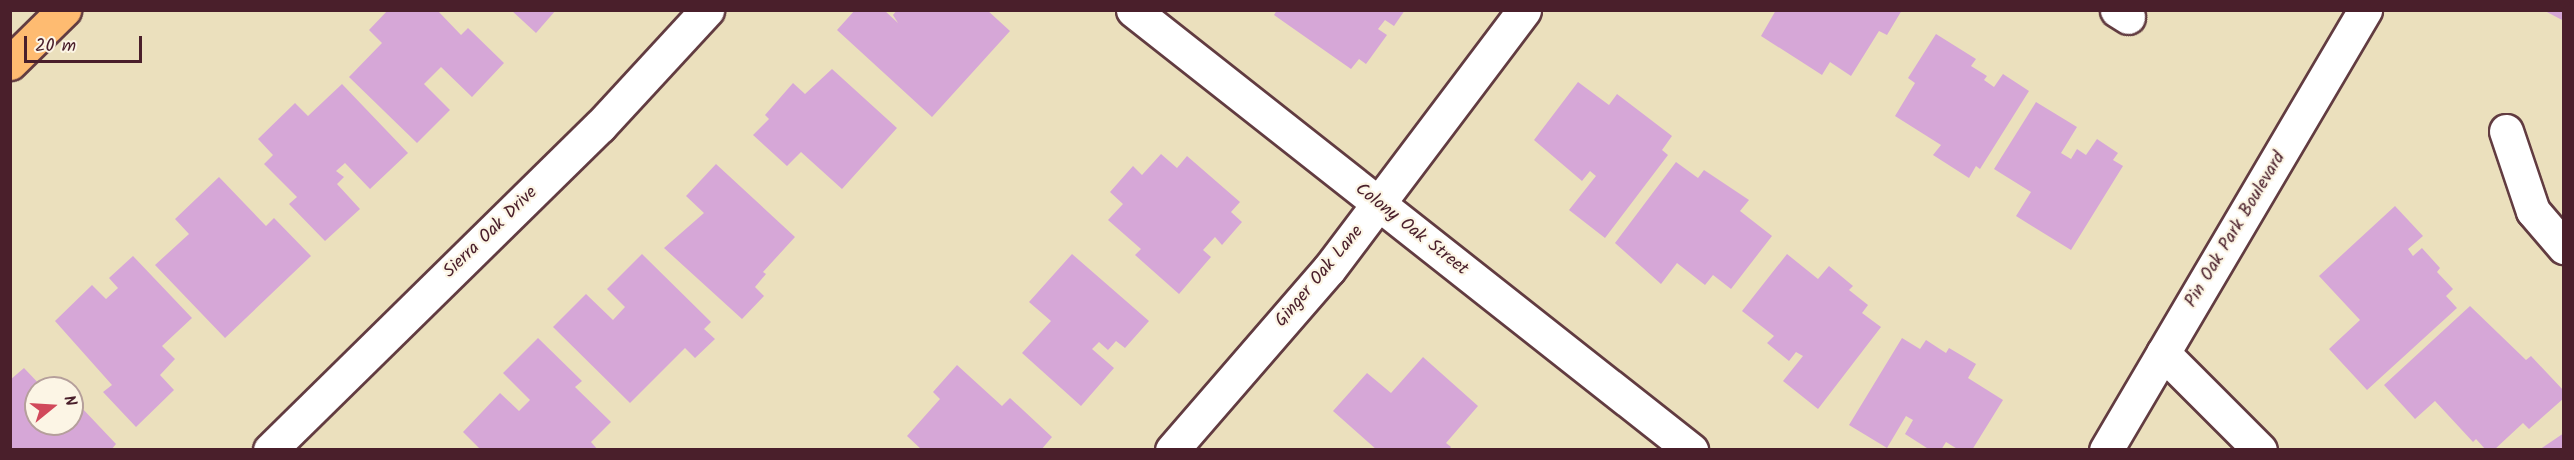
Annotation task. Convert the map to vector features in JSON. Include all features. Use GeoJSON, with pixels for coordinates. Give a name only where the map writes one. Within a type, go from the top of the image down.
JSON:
{"type":"FeatureCollection","features":[{"type":"Feature","properties":{"kind":"main road"},"geometry":{"type":"LineString","coordinates":[[10,63],[64,10]]}},
{"type":"Feature","properties":{"kind":"street","name":"Sierra Oak Drive"},"geometry":{"type":"LineString","coordinates":[[270,450],[600,126],[707,10]]}},
{"type":"Feature","properties":{"kind":"street","name":"Colony Oak Street"},"geometry":{"type":"LineString","coordinates":[[1132,10],[1691,450]]}},
{"type":"Feature","properties":{"kind":"street","name":"Ginger Oak Lane"},"geometry":{"type":"LineString","coordinates":[[1172,450],[1379,205],[1524,10]]}},
{"type":"Feature","properties":{"kind":"street","name":"Pin Oak Park Boulevard"},"geometry":{"type":"LineString","coordinates":[[2106,450],[2365,10]]}},
{"type":"Feature","properties":{"kind":"street"},"geometry":{"type":"LineString","coordinates":[[2506,131],[2533,211],[2564,247]]}},
{"type":"Feature","properties":{"kind":"street"},"geometry":{"type":"LineString","coordinates":[[2163,353],[2260,450]]}},
{"type":"Feature","properties":{"kind":"building"},"geometry":{"type":"Polygon","coordinates":[[[388,10],[437,10],[461,35],[468,28],[504,63],[472,97],[441,67],[424,84],[450,110],[417,143],[349,77],[382,43],[369,30],[388,10]]]}},
{"type":"Feature","properties":{"kind":"building"},"geometry":{"type":"Polygon","coordinates":[[[511,10],[556,10],[536,33],[511,10]]]}},
{"type":"Feature","properties":{"kind":"building"},"geometry":{"type":"Polygon","coordinates":[[[855,10],[884,10],[898,23],[893,15],[897,10],[987,10],[1010,31],[932,117],[837,30],[855,10]]]}},
{"type":"Feature","properties":{"kind":"building"},"geometry":{"type":"Polygon","coordinates":[[[1277,10],[1405,10],[1394,26],[1385,20],[1378,29],[1387,35],[1366,64],[1359,59],[1351,69],[1274,15],[1277,10]]]}},
{"type":"Feature","properties":{"kind":"building"},"geometry":{"type":"Polygon","coordinates":[[[1776,10],[1902,10],[1887,35],[1879,31],[1851,76],[1830,62],[1822,75],[1761,36],[1776,10]]]}},
{"type":"Feature","properties":{"kind":"building"},"geometry":{"type":"Polygon","coordinates":[[[2543,10],[2564,10],[2564,21],[2543,10]]]}},
{"type":"Feature","properties":{"kind":"building"},"geometry":{"type":"Polygon","coordinates":[[[1936,34],[1976,59],[1971,66],[1987,76],[1984,80],[1994,87],[2003,74],[2029,91],[1980,169],[1976,166],[1969,178],[1933,155],[1941,145],[1895,116],[1915,83],[1908,78],[1936,34]]]}},
{"type":"Feature","properties":{"kind":"building"},"geometry":{"type":"Polygon","coordinates":[[[832,69],[897,128],[842,189],[801,152],[787,166],[753,135],[769,119],[765,115],[793,83],[805,94],[832,69]]]}},
{"type":"Feature","properties":{"kind":"building"},"geometry":{"type":"Polygon","coordinates":[[[1578,82],[1609,105],[1617,94],[1672,136],[1662,150],[1668,155],[1605,238],[1569,210],[1596,176],[1590,171],[1582,181],[1534,140],[1578,82]]]}},
{"type":"Feature","properties":{"kind":"building"},"geometry":{"type":"Polygon","coordinates":[[[342,84],[408,153],[370,189],[345,163],[336,171],[344,177],[337,184],[360,209],[325,241],[289,204],[297,197],[264,164],[273,155],[258,139],[295,103],[308,116],[342,84]]]}},
{"type":"Feature","properties":{"kind":"building"},"geometry":{"type":"Polygon","coordinates":[[[2036,102],[2077,127],[2061,153],[2071,159],[2077,149],[2086,155],[2097,139],[2118,153],[2113,160],[2123,166],[2071,250],[2016,216],[2031,192],[1994,169],[2036,102]]]}},
{"type":"Feature","properties":{"kind":"building"},"geometry":{"type":"Polygon","coordinates":[[[1161,154],[1177,168],[1187,156],[1240,202],[1231,212],[1242,222],[1222,245],[1215,237],[1203,250],[1211,257],[1179,294],[1135,255],[1141,249],[1108,220],[1123,204],[1110,192],[1133,166],[1142,175],[1161,154]]]}},
{"type":"Feature","properties":{"kind":"building"},"geometry":{"type":"Polygon","coordinates":[[[1676,162],[1698,178],[1704,170],[1749,200],[1740,211],[1772,236],[1731,289],[1713,275],[1705,285],[1677,263],[1661,284],[1615,243],[1676,162]]]}},
{"type":"Feature","properties":{"kind":"building"},"geometry":{"type":"Polygon","coordinates":[[[716,164],[795,237],[763,272],[766,274],[755,287],[764,296],[742,319],[664,248],[704,213],[686,196],[716,164]]]}},
{"type":"Feature","properties":{"kind":"building"},"geometry":{"type":"Polygon","coordinates":[[[219,177],[266,226],[274,218],[311,256],[225,338],[155,265],[189,234],[175,219],[219,177]]]}},
{"type":"Feature","properties":{"kind":"building"},"geometry":{"type":"Polygon","coordinates":[[[2395,206],[2423,236],[2408,249],[2413,256],[2422,248],[2440,268],[2437,272],[2453,289],[2446,296],[2457,308],[2367,390],[2329,349],[2360,320],[2319,276],[2395,206]]]}},
{"type":"Feature","properties":{"kind":"building"},"geometry":{"type":"Polygon","coordinates":[[[642,254],[711,322],[704,329],[715,339],[695,358],[685,348],[630,403],[553,327],[586,294],[613,320],[625,307],[607,289],[642,254]]]}},
{"type":"Feature","properties":{"kind":"building"},"geometry":{"type":"Polygon","coordinates":[[[1072,254],[1149,321],[1125,348],[1116,341],[1108,350],[1099,342],[1092,349],[1114,368],[1081,406],[1022,353],[1051,321],[1029,302],[1072,254]]]}},
{"type":"Feature","properties":{"kind":"building"},"geometry":{"type":"Polygon","coordinates":[[[1787,254],[1818,279],[1829,266],[1853,286],[1849,290],[1868,305],[1862,313],[1881,327],[1818,409],[1783,381],[1803,356],[1796,352],[1789,361],[1767,343],[1774,336],[1742,311],[1787,254]]]}},
{"type":"Feature","properties":{"kind":"building"},"geometry":{"type":"Polygon","coordinates":[[[133,256],[192,318],[162,346],[175,359],[160,375],[174,390],[136,427],[103,392],[112,385],[55,321],[92,285],[106,299],[118,288],[109,278],[133,256]]]}},
{"type":"Feature","properties":{"kind":"building"},"geometry":{"type":"Polygon","coordinates":[[[2470,306],[2526,360],[2531,356],[2564,391],[2564,398],[2529,429],[2523,423],[2494,450],[2486,450],[2476,439],[2473,442],[2435,401],[2415,419],[2384,385],[2470,306]]]}},
{"type":"Feature","properties":{"kind":"building"},"geometry":{"type":"Polygon","coordinates":[[[538,338],[582,381],[575,387],[611,422],[591,442],[598,450],[481,450],[463,432],[500,393],[519,411],[530,400],[503,373],[538,338]]]}},
{"type":"Feature","properties":{"kind":"building"},"geometry":{"type":"Polygon","coordinates":[[[1902,338],[1920,349],[1926,340],[1946,353],[1949,348],[1976,364],[1968,378],[2003,400],[1972,450],[1959,450],[1946,442],[1941,450],[1930,450],[1905,434],[1913,420],[1906,416],[1887,448],[1849,425],[1902,338]]]}},
{"type":"Feature","properties":{"kind":"building"},"geometry":{"type":"Polygon","coordinates":[[[1423,357],[1478,406],[1446,443],[1451,447],[1449,450],[1377,450],[1333,411],[1367,373],[1391,393],[1423,357]]]}},
{"type":"Feature","properties":{"kind":"building"},"geometry":{"type":"Polygon","coordinates":[[[957,365],[1002,406],[1010,398],[1052,437],[1041,450],[922,450],[907,436],[940,399],[933,392],[957,365]]]}},
{"type":"Feature","properties":{"kind":"building"},"geometry":{"type":"Polygon","coordinates":[[[24,368],[32,376],[24,376],[24,436],[84,436],[84,410],[116,444],[111,450],[10,450],[10,380],[24,368]]]}},
{"type":"Feature","properties":{"kind":"building"},"geometry":{"type":"Polygon","coordinates":[[[2564,433],[2564,450],[2539,450],[2564,433]]]}}]}
